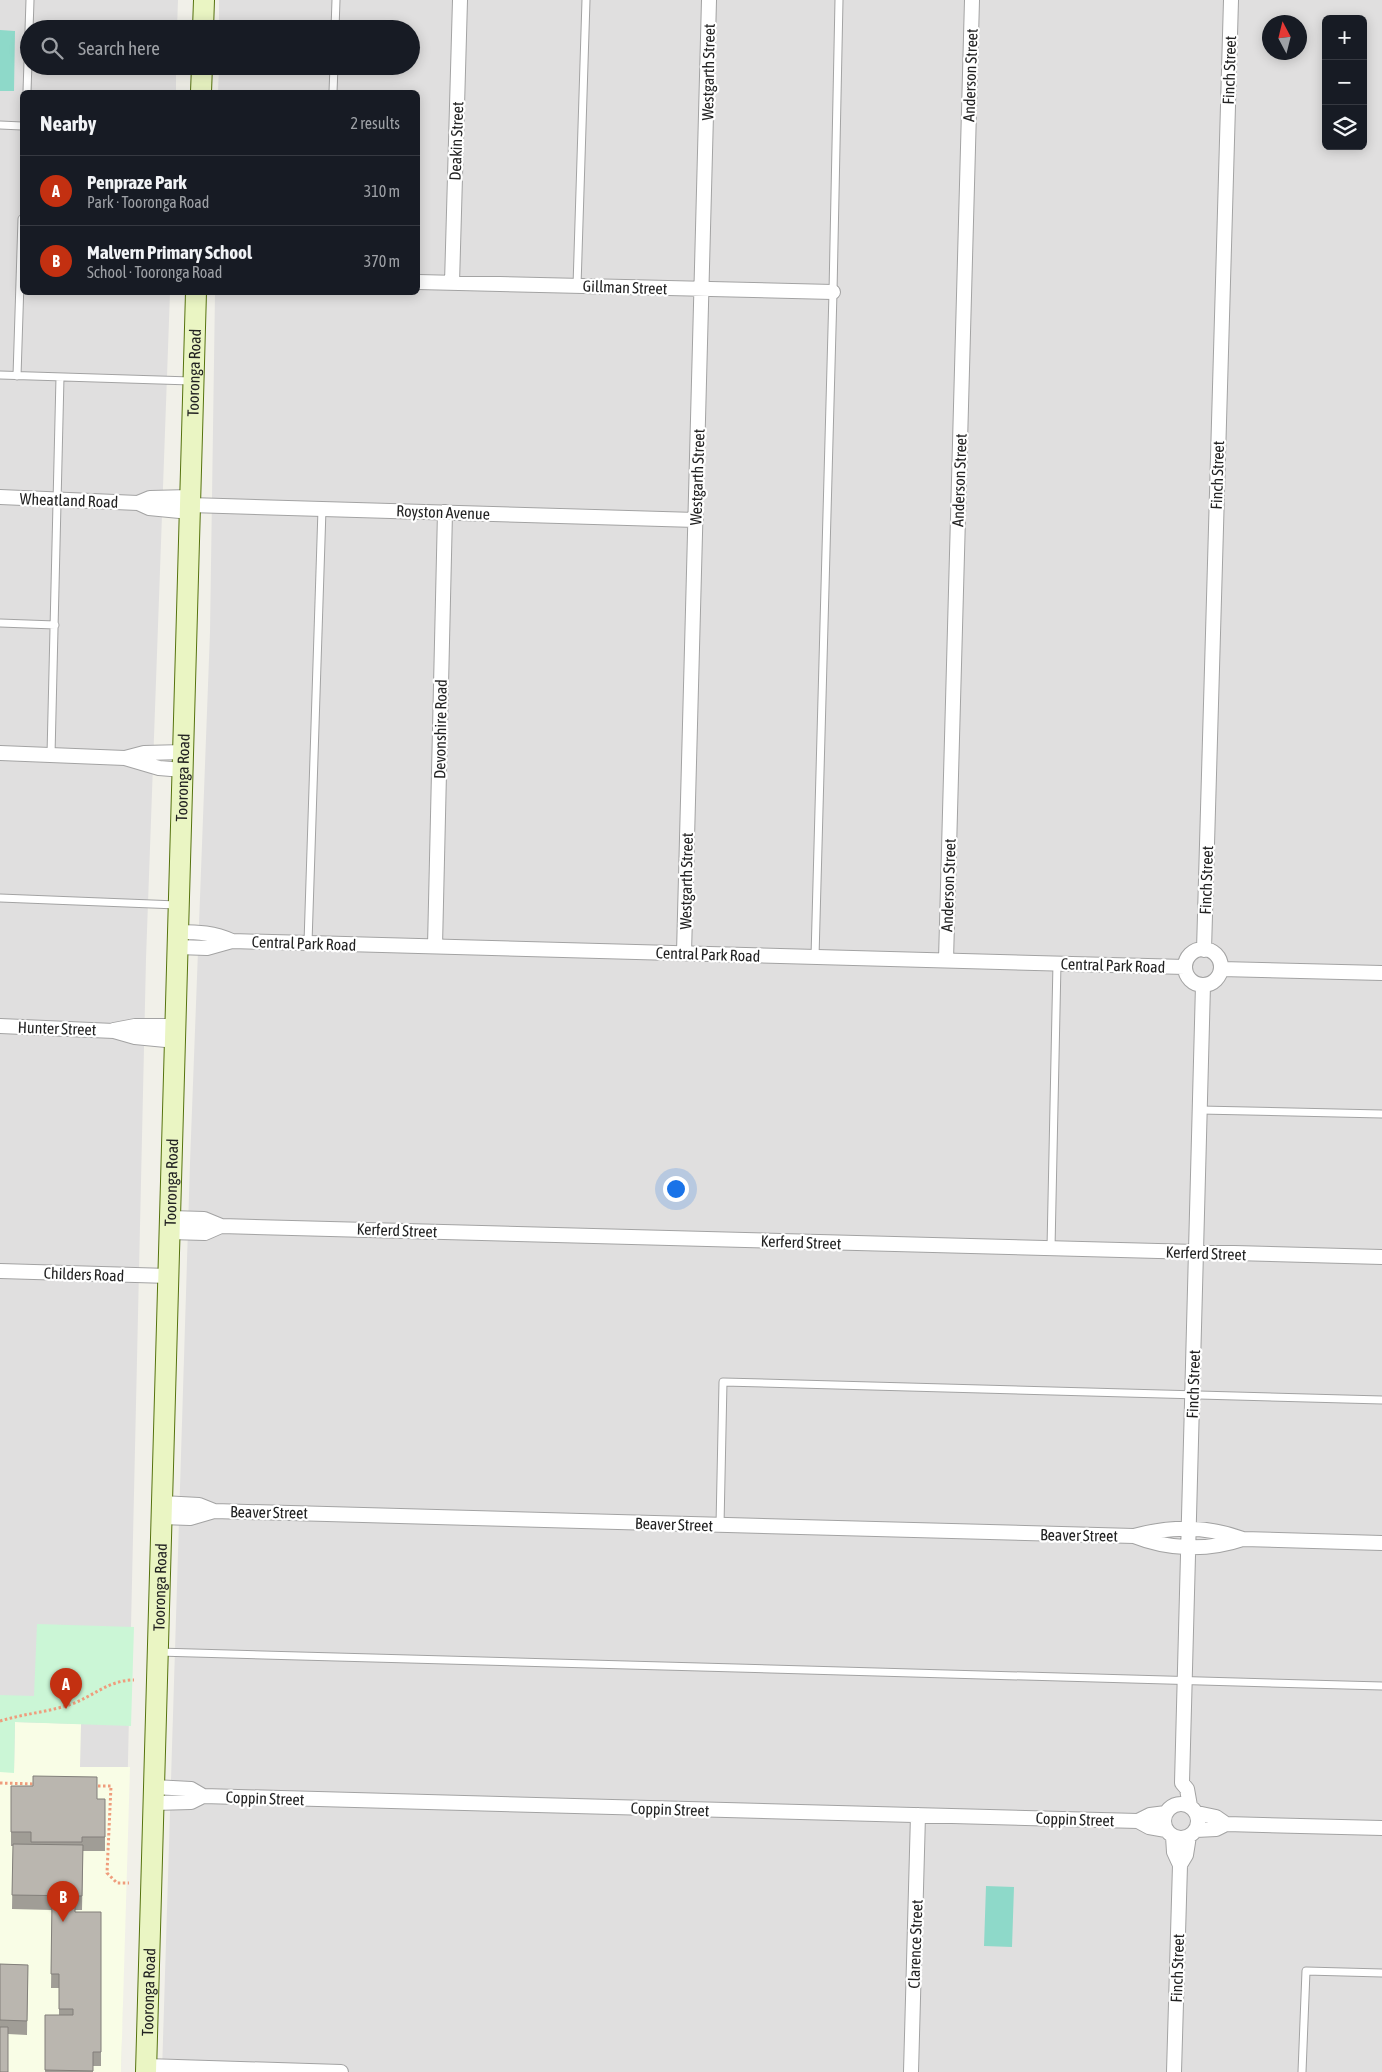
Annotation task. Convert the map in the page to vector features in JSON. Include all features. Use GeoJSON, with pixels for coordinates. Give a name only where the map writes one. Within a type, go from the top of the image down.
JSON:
{"type":"FeatureCollection","features":[{"type":"Feature","properties":{"kind":"main road"},"geometry":{"type":"LineString","coordinates":[[203,20],[204,0]]}},
{"type":"Feature","properties":{"kind":"main road"},"geometry":{"type":"LineString","coordinates":[[201,90],[202,75]]}},
{"type":"Feature","properties":{"kind":"main road","name":"Tooronga Road"},"geometry":{"type":"LineString","coordinates":[[146,2069],[196,295]]}},
{"type":"Feature","properties":{"kind":"street","name":"Deakin Street"},"geometry":{"type":"LineString","coordinates":[[452,283],[460,0]]}},
{"type":"Feature","properties":{"kind":"street","name":"Westgarth Street"},"geometry":{"type":"LineString","coordinates":[[684,953],[709,0]]}},
{"type":"Feature","properties":{"kind":"street","name":"Anderson Street"},"geometry":{"type":"LineString","coordinates":[[946,960],[972,0]]}},
{"type":"Feature","properties":{"kind":"street","name":"Finch Street"},"geometry":{"type":"LineString","coordinates":[[1204,950],[1231,0]]}},
{"type":"Feature","properties":{"kind":"street","name":"Gillman Street"},"geometry":{"type":"LineString","coordinates":[[420,282],[833,292]]}},
{"type":"Feature","properties":{"kind":"street","name":"Wheatland Road"},"geometry":{"type":"LineString","coordinates":[[0,497],[138,503],[149,508],[190,505]]}},
{"type":"Feature","properties":{"kind":"street","name":"Royston Avenue"},"geometry":{"type":"LineString","coordinates":[[190,505],[696,520]]}},
{"type":"Feature","properties":{"kind":"street","name":"Devonshire Road"},"geometry":{"type":"LineString","coordinates":[[435,946],[445,512]]}},
{"type":"Feature","properties":{"kind":"street"},"geometry":{"type":"LineString","coordinates":[[0,753],[125,758],[159,768],[183,761]]}},
{"type":"Feature","properties":{"kind":"street","name":"Central Park Road"},"geometry":{"type":"LineString","coordinates":[[178,939],[207,948],[232,941],[1185,967]]}},
{"type":"Feature","properties":{"kind":"street"},"geometry":{"type":"LineString","coordinates":[[1204,950],[1217,955],[1221,969],[1215,980],[1203,985],[1190,980],[1185,967],[1191,954],[1204,950]]}},
{"type":"Feature","properties":{"kind":"street"},"geometry":{"type":"LineString","coordinates":[[1221,969],[1382,973]]}},
{"type":"Feature","properties":{"kind":"street","name":"Finch Street"},"geometry":{"type":"LineString","coordinates":[[1193,1809],[1182,1782],[1203,985]]}},
{"type":"Feature","properties":{"kind":"street","name":"Hunter Street"},"geometry":{"type":"LineString","coordinates":[[0,1026],[114,1030],[134,1037],[176,1033]]}},
{"type":"Feature","properties":{"kind":"street","name":"Kerferd Street"},"geometry":{"type":"LineString","coordinates":[[170,1225],[205,1232],[221,1226],[1382,1258]]}},
{"type":"Feature","properties":{"kind":"street","name":"Childers Road"},"geometry":{"type":"LineString","coordinates":[[0,1271],[169,1276]]}},
{"type":"Feature","properties":{"kind":"street","name":"Beaver Street"},"geometry":{"type":"LineString","coordinates":[[162,1510],[190,1518],[214,1511],[1134,1536],[1155,1530],[1189,1529],[1222,1531],[1243,1539],[1382,1543]]}},
{"type":"Feature","properties":{"kind":"street","name":"Beaver Street"},"geometry":{"type":"LineString","coordinates":[[1134,1536],[1152,1543],[1188,1546],[1222,1546],[1243,1539]]}},
{"type":"Feature","properties":{"kind":"street","name":"Finch Street"},"geometry":{"type":"LineString","coordinates":[[1170,1809],[1176,1789],[1182,1782]]}},
{"type":"Feature","properties":{"kind":"street","name":"Coppin Street"},"geometry":{"type":"LineString","coordinates":[[154,1795],[191,1802],[203,1796],[1138,1821],[1149,1827],[1170,1833]]}},
{"type":"Feature","properties":{"kind":"street"},"geometry":{"type":"LineString","coordinates":[[1226,1824],[1216,1817],[1181,1804],[1170,1809],[1164,1821],[1170,1833],[1181,1839],[1193,1833],[1216,1829],[1226,1824],[1382,1828]]}},
{"type":"Feature","properties":{"kind":"street","name":"Coppin Street"},"geometry":{"type":"LineString","coordinates":[[1138,1821],[1170,1809]]}},
{"type":"Feature","properties":{"kind":"street"},"geometry":{"type":"LineString","coordinates":[[1193,1809],[1199,1822],[1193,1833]]}},
{"type":"Feature","properties":{"kind":"street","name":"Clarence Street"},"geometry":{"type":"LineString","coordinates":[[911,2072],[918,1815]]}},
{"type":"Feature","properties":{"kind":"street","name":"Finch Street"},"geometry":{"type":"LineString","coordinates":[[1170,1833],[1174,1852],[1180,1864],[1174,2072]]}},
{"type":"Feature","properties":{"kind":"street","name":"Finch Street"},"geometry":{"type":"LineString","coordinates":[[1180,1864],[1186,1855],[1193,1833]]}},
{"type":"Feature","properties":{"kind":"street"},"geometry":{"type":"LineString","coordinates":[[146,2069],[341,2072]]}},
{"type":"Feature","properties":{"kind":"lane"},"geometry":{"type":"LineString","coordinates":[[29,20],[30,0]]}},
{"type":"Feature","properties":{"kind":"lane"},"geometry":{"type":"LineString","coordinates":[[335,20],[336,0]]}},
{"type":"Feature","properties":{"kind":"lane"},"geometry":{"type":"LineString","coordinates":[[577,286],[586,0]]}},
{"type":"Feature","properties":{"kind":"lane"},"geometry":{"type":"LineString","coordinates":[[815,957],[839,0]]}},
{"type":"Feature","properties":{"kind":"lane"},"geometry":{"type":"LineString","coordinates":[[27,90],[28,75]]}},
{"type":"Feature","properties":{"kind":"lane"},"geometry":{"type":"LineString","coordinates":[[333,90],[334,75]]}},
{"type":"Feature","properties":{"kind":"lane"},"geometry":{"type":"LineString","coordinates":[[0,125],[20,126]]}},
{"type":"Feature","properties":{"kind":"lane"},"geometry":{"type":"LineString","coordinates":[[17,376],[20,282]]}},
{"type":"Feature","properties":{"kind":"lane"},"geometry":{"type":"LineString","coordinates":[[0,375],[194,381]]}},
{"type":"Feature","properties":{"kind":"lane"},"geometry":{"type":"LineString","coordinates":[[51,755],[60,377]]}},
{"type":"Feature","properties":{"kind":"lane"},"geometry":{"type":"LineString","coordinates":[[308,943],[322,509]]}},
{"type":"Feature","properties":{"kind":"lane"},"geometry":{"type":"LineString","coordinates":[[0,623],[54,625]]}},
{"type":"Feature","properties":{"kind":"lane"},"geometry":{"type":"LineString","coordinates":[[0,898],[180,905]]}},
{"type":"Feature","properties":{"kind":"lane"},"geometry":{"type":"LineString","coordinates":[[1051,1248],[1057,963]]}},
{"type":"Feature","properties":{"kind":"lane"},"geometry":{"type":"LineString","coordinates":[[1200,1110],[1382,1114]]}},
{"type":"Feature","properties":{"kind":"lane"},"geometry":{"type":"LineString","coordinates":[[720,1525],[724,1382],[1382,1400]]}},
{"type":"Feature","properties":{"kind":"lane"},"geometry":{"type":"LineString","coordinates":[[158,1652],[1382,1686]]}},
{"type":"Feature","properties":{"kind":"lane"},"geometry":{"type":"LineString","coordinates":[[1302,2072],[1306,1971],[1382,1973]]}},
{"type":"Feature","properties":{"kind":"path"},"geometry":{"type":"LineString","coordinates":[[0,1721],[70,1704],[121,1680],[134,1680]]}},
{"type":"Feature","properties":{"kind":"path"},"geometry":{"type":"LineString","coordinates":[[0,1783],[46,1784]]}},
{"type":"Feature","properties":{"kind":"path"},"geometry":{"type":"LineString","coordinates":[[92,1786],[111,1786],[107,1873],[118,1883],[129,1883]]}},
{"type":"Feature","properties":{"kind":"shaded area"},"geometry":{"type":"Polygon","coordinates":[[[0,0],[178,0],[177,20],[20,20],[20,75],[176,75],[176,90],[20,90],[20,295],[170,295],[146,959],[121,2072],[0,2072],[0,0]]]}},
{"type":"Feature","properties":{"kind":"shaded area"},"geometry":{"type":"Polygon","coordinates":[[[219,0],[1382,0],[1382,2072],[162,2072],[190,1163],[210,632],[215,295],[420,295],[420,90],[218,90],[219,75],[420,75],[420,20],[219,20],[219,0]]]}},
{"type":"Feature","properties":{"kind":"shaded area"},"geometry":{"type":"Polygon","coordinates":[[[0,30],[15,31],[14,91],[0,91],[0,30]]]}},
{"type":"Feature","properties":{"kind":"shaded area"},"geometry":{"type":"Polygon","coordinates":[[[15,1722],[81,1724],[80,1767],[130,1767],[121,2072],[0,2072],[0,1772],[14,1772],[15,1722]]]}},
{"type":"Feature","properties":{"kind":"shaded area"},"geometry":{"type":"Polygon","coordinates":[[[986,1886],[1014,1887],[1012,1947],[984,1946],[986,1886]]]}},
{"type":"Feature","properties":{"kind":"green space"},"geometry":{"type":"Polygon","coordinates":[[[37,1624],[134,1627],[131,1726],[15,1722],[14,1773],[0,1772],[0,1695],[34,1696],[37,1624]]]}},
{"type":"Feature","properties":{"kind":"building"},"geometry":{"type":"Polygon","coordinates":[[[33,1776],[97,1777],[97,1799],[105,1799],[105,1837],[82,1837],[82,1842],[31,1842],[31,1832],[11,1832],[11,1786],[33,1786],[33,1776]]]}},
{"type":"Feature","properties":{"kind":"building"},"geometry":{"type":"Polygon","coordinates":[[[13,1844],[83,1845],[82,1896],[12,1895],[13,1844]]]}},
{"type":"Feature","properties":{"kind":"building"},"geometry":{"type":"Polygon","coordinates":[[[52,1898],[75,1898],[75,1912],[101,1912],[101,2052],[93,2052],[93,2071],[45,2070],[45,2015],[73,2015],[73,2009],[59,2009],[59,1974],[51,1974],[52,1898]]]}},
{"type":"Feature","properties":{"kind":"building"},"geometry":{"type":"Polygon","coordinates":[[[0,1964],[28,1965],[27,2021],[0,2020],[0,1964]]]}},
{"type":"Feature","properties":{"kind":"building"},"geometry":{"type":"Polygon","coordinates":[[[0,2027],[8,2027],[8,2072],[0,2072],[0,2027]]]}},
{"type":"Feature","properties":{"kind":"place","name":"Penpraze Park"},"geometry":{"type":"Point","coordinates":[66,1709]}},
{"type":"Feature","properties":{"kind":"place","name":"Malvern Primary School"},"geometry":{"type":"Point","coordinates":[63,1922]}}]}
